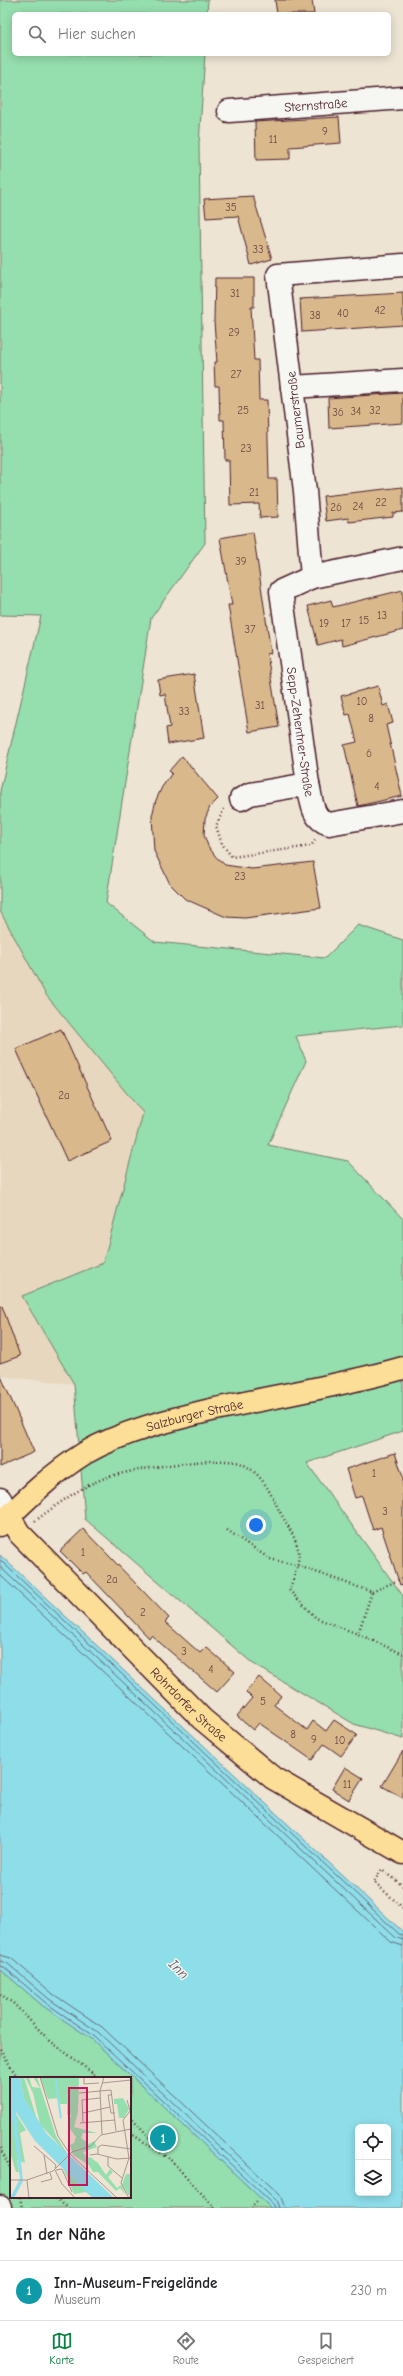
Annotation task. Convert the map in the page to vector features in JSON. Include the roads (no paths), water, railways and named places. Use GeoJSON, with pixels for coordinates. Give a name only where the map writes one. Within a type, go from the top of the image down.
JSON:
{"type":"FeatureCollection","features":[{"type":"Feature","properties":{"kind":"main road","name":"Salzburger Straße"},"geometry":{"type":"LineString","coordinates":[[7,1518],[37,1489],[66,1466],[86,1453],[136,1431],[188,1416],[360,1380],[403,1368]]}},
{"type":"Feature","properties":{"kind":"main road","name":"Rohrdorfer Straße"},"geometry":{"type":"LineString","coordinates":[[7,1518],[202,1719],[273,1778],[403,1853]]}},
{"type":"Feature","properties":{"kind":"street","name":"Sternstraße"},"geometry":{"type":"LineString","coordinates":[[229,112],[403,98]]}},
{"type":"Feature","properties":{"kind":"street","name":"Baumerstraße"},"geometry":{"type":"LineString","coordinates":[[312,577],[292,387],[278,275],[403,265]]}},
{"type":"Feature","properties":{"kind":"street"},"geometry":{"type":"LineString","coordinates":[[292,387],[403,380]]}},
{"type":"Feature","properties":{"kind":"street"},"geometry":{"type":"LineString","coordinates":[[312,577],[403,558]]}},
{"type":"Feature","properties":{"kind":"street","name":"Sepp-Zehentner-Straße"},"geometry":{"type":"LineString","coordinates":[[312,577],[280,591],[308,784],[315,815],[320,821],[329,824],[403,811]]}},
{"type":"Feature","properties":{"kind":"street"},"geometry":{"type":"LineString","coordinates":[[241,799],[250,794],[308,784]]}},
{"type":"Feature","properties":{"kind":"water","name":"Inn"},"geometry":{"type":"Polygon","coordinates":[[[0,1555],[403,1932],[403,2208],[271,2208],[92,2039],[43,2006],[0,1969],[0,1555]]]}},
{"type":"Feature","properties":{"kind":"place","name":"Inn-Museum-Freigelände"},"geometry":{"type":"Point","coordinates":[163,2138]}}]}
